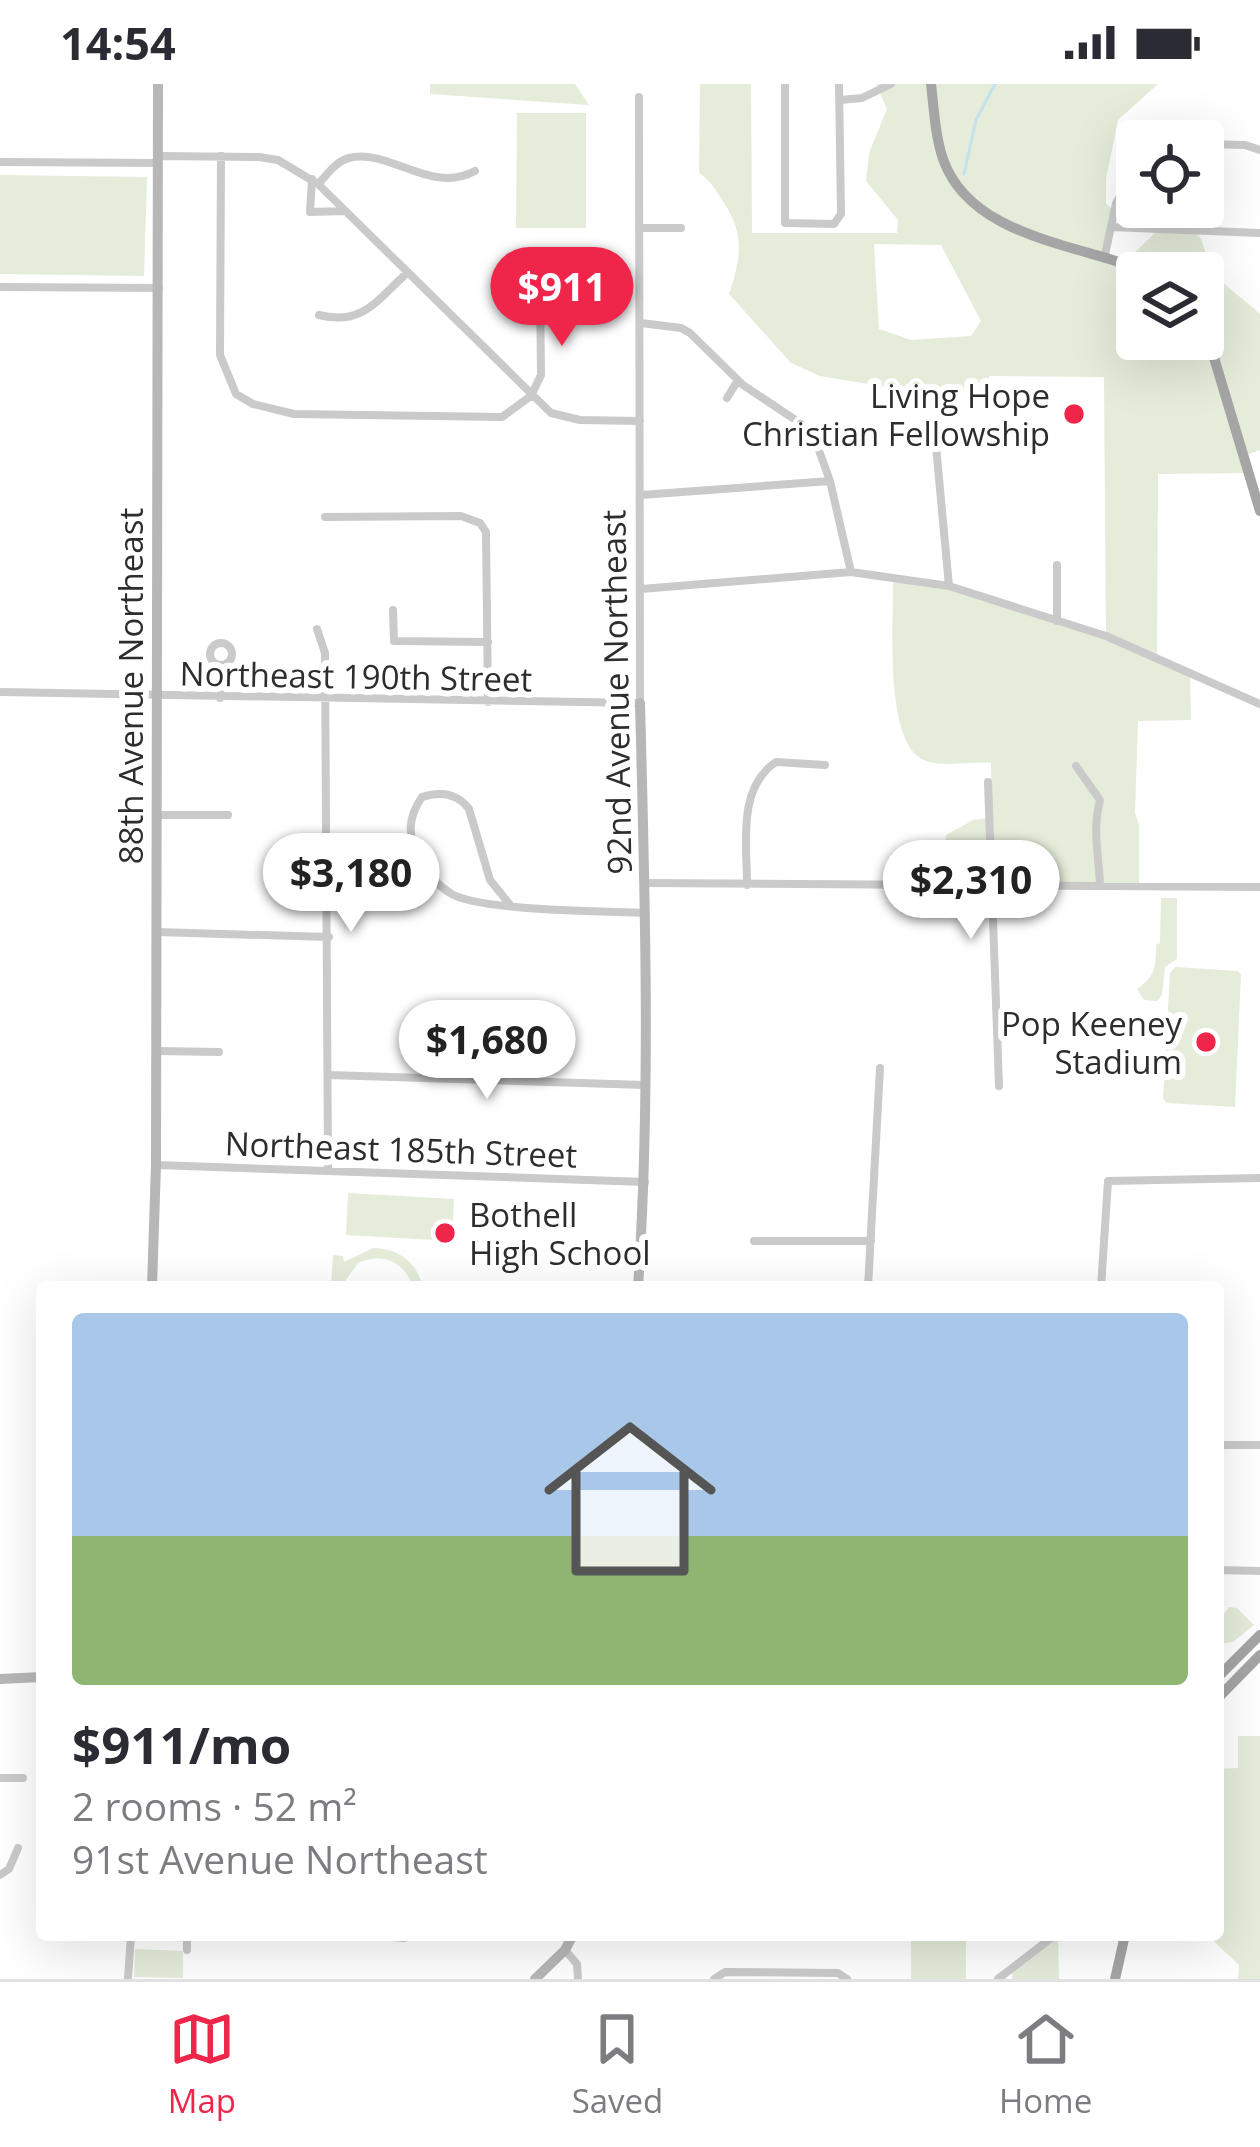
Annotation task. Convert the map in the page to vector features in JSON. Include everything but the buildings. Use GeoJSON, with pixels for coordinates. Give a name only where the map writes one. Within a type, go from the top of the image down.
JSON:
{"type":"FeatureCollection","features":[{"type":"Feature","properties":{"kind":"main road"},"geometry":{"type":"LineString","coordinates":[[932,84],[942,155],[970,203],[1033,233],[1116,259]]}},
{"type":"Feature","properties":{"kind":"main road"},"geometry":{"type":"LineString","coordinates":[[1215,360],[1260,511]]}},
{"type":"Feature","properties":{"kind":"main road"},"geometry":{"type":"LineString","coordinates":[[1224,1666],[1260,1635]]}},
{"type":"Feature","properties":{"kind":"main road"},"geometry":{"type":"LineString","coordinates":[[1224,1691],[1260,1655]]}},
{"type":"Feature","properties":{"kind":"main road"},"geometry":{"type":"LineString","coordinates":[[1114,1979],[1124,1941]]}},
{"type":"Feature","properties":{"kind":"street","name":"88th Avenue Northeast"},"geometry":{"type":"LineString","coordinates":[[152,1281],[158,84]]}},
{"type":"Feature","properties":{"kind":"street"},"geometry":{"type":"LineString","coordinates":[[785,84],[785,223],[810,226],[833,224],[841,214],[839,84]]}},
{"type":"Feature","properties":{"kind":"street"},"geometry":{"type":"LineString","coordinates":[[840,100],[862,98],[891,84]]}},
{"type":"Feature","properties":{"kind":"street","name":"92nd Avenue Northeast"},"geometry":{"type":"LineString","coordinates":[[638,97],[645,913],[645,1182],[638,1281]]}},
{"type":"Feature","properties":{"kind":"street"},"geometry":{"type":"LineString","coordinates":[[1224,144],[1260,151]]}},
{"type":"Feature","properties":{"kind":"street"},"geometry":{"type":"LineString","coordinates":[[221,156],[218,337],[224,372],[236,394],[274,412],[496,419],[531,396],[541,375],[540,289]]}},
{"type":"Feature","properties":{"kind":"street"},"geometry":{"type":"LineString","coordinates":[[0,162],[221,156],[278,160],[315,182],[531,396],[563,418],[640,422]]}},
{"type":"Feature","properties":{"kind":"street"},"geometry":{"type":"LineString","coordinates":[[345,211],[310,212],[315,182],[353,157],[450,179],[475,171]]}},
{"type":"Feature","properties":{"kind":"street"},"geometry":{"type":"LineString","coordinates":[[1105,255],[1116,203]]}},
{"type":"Feature","properties":{"kind":"street"},"geometry":{"type":"LineString","coordinates":[[1111,227],[1260,233]]}},
{"type":"Feature","properties":{"kind":"street"},"geometry":{"type":"LineString","coordinates":[[638,228],[681,228]]}},
{"type":"Feature","properties":{"kind":"street"},"geometry":{"type":"LineString","coordinates":[[319,315],[359,316],[407,273]]}},
{"type":"Feature","properties":{"kind":"street"},"geometry":{"type":"LineString","coordinates":[[0,287],[159,288]]}},
{"type":"Feature","properties":{"kind":"street"},"geometry":{"type":"LineString","coordinates":[[640,323],[690,333],[738,380],[812,431],[830,481],[851,572]]}},
{"type":"Feature","properties":{"kind":"street"},"geometry":{"type":"LineString","coordinates":[[727,398],[738,380]]}},
{"type":"Feature","properties":{"kind":"street"},"geometry":{"type":"LineString","coordinates":[[936,446],[949,586]]}},
{"type":"Feature","properties":{"kind":"street"},"geometry":{"type":"LineString","coordinates":[[641,495],[830,481]]}},
{"type":"Feature","properties":{"kind":"street"},"geometry":{"type":"LineString","coordinates":[[325,517],[461,516],[480,523],[486,532],[488,702]]}},
{"type":"Feature","properties":{"kind":"street"},"geometry":{"type":"LineString","coordinates":[[1057,565],[1057,621]]}},
{"type":"Feature","properties":{"kind":"street"},"geometry":{"type":"LineString","coordinates":[[641,589],[851,572],[949,586],[1158,656],[1260,704]]}},
{"type":"Feature","properties":{"kind":"street"},"geometry":{"type":"LineString","coordinates":[[393,610],[394,641],[488,642]]}},
{"type":"Feature","properties":{"kind":"street"},"geometry":{"type":"LineString","coordinates":[[317,628],[325,653],[326,700],[328,1170]]}},
{"type":"Feature","properties":{"kind":"street"},"geometry":{"type":"LineString","coordinates":[[220,665],[220,698]]}},
{"type":"Feature","properties":{"kind":"street","name":"Northeast 190th Street"},"geometry":{"type":"LineString","coordinates":[[0,692],[640,703]]}},
{"type":"Feature","properties":{"kind":"street"},"geometry":{"type":"LineString","coordinates":[[747,885],[748,807],[758,780],[776,762],[825,765]]}},
{"type":"Feature","properties":{"kind":"street"},"geometry":{"type":"LineString","coordinates":[[1076,766],[1100,800],[1093,828],[1100,886]]}},
{"type":"Feature","properties":{"kind":"street"},"geometry":{"type":"LineString","coordinates":[[988,782],[999,1087]]}},
{"type":"Feature","properties":{"kind":"street"},"geometry":{"type":"LineString","coordinates":[[511,906],[490,880],[463,801],[444,794],[422,797],[410,824],[415,850],[425,870],[453,896],[511,906],[645,913]]}},
{"type":"Feature","properties":{"kind":"street"},"geometry":{"type":"LineString","coordinates":[[157,815],[228,815]]}},
{"type":"Feature","properties":{"kind":"street"},"geometry":{"type":"LineString","coordinates":[[644,883],[1260,887]]}},
{"type":"Feature","properties":{"kind":"street"},"geometry":{"type":"LineString","coordinates":[[157,932],[329,937]]}},
{"type":"Feature","properties":{"kind":"street"},"geometry":{"type":"LineString","coordinates":[[156,1051],[219,1052]]}},
{"type":"Feature","properties":{"kind":"street"},"geometry":{"type":"LineString","coordinates":[[868,1281],[880,1068]]}},
{"type":"Feature","properties":{"kind":"street"},"geometry":{"type":"LineString","coordinates":[[329,1075],[645,1085]]}},
{"type":"Feature","properties":{"kind":"street","name":"Northeast 185th Street"},"geometry":{"type":"LineString","coordinates":[[156,1165],[645,1182]]}},
{"type":"Feature","properties":{"kind":"street"},"geometry":{"type":"LineString","coordinates":[[1100,1281],[1108,1181],[1260,1178]]}},
{"type":"Feature","properties":{"kind":"street"},"geometry":{"type":"LineString","coordinates":[[754,1240],[871,1241]]}},
{"type":"Feature","properties":{"kind":"street"},"geometry":{"type":"LineString","coordinates":[[1224,1445],[1260,1445]]}},
{"type":"Feature","properties":{"kind":"street"},"geometry":{"type":"LineString","coordinates":[[1224,1570],[1260,1571]]}},
{"type":"Feature","properties":{"kind":"street"},"geometry":{"type":"LineString","coordinates":[[1224,1672],[1235,1679]]}},
{"type":"Feature","properties":{"kind":"street"},"geometry":{"type":"LineString","coordinates":[[0,1678],[36,1677]]}},
{"type":"Feature","properties":{"kind":"street"},"geometry":{"type":"LineString","coordinates":[[0,1778],[23,1778]]}},
{"type":"Feature","properties":{"kind":"street"},"geometry":{"type":"LineString","coordinates":[[0,1875],[10,1869],[18,1848]]}},
{"type":"Feature","properties":{"kind":"street"},"geometry":{"type":"LineString","coordinates":[[128,1979],[131,1941]]}},
{"type":"Feature","properties":{"kind":"street"},"geometry":{"type":"LineString","coordinates":[[187,1941],[187,1950]]}},
{"type":"Feature","properties":{"kind":"street"},"geometry":{"type":"LineString","coordinates":[[535,1979],[570,1941]]}},
{"type":"Feature","properties":{"kind":"street"},"geometry":{"type":"LineString","coordinates":[[998,1979],[1047,1941]]}},
{"type":"Feature","properties":{"kind":"street"},"geometry":{"type":"LineString","coordinates":[[565,1950],[578,1964],[578,1979]]}},
{"type":"Feature","properties":{"kind":"street"},"geometry":{"type":"LineString","coordinates":[[715,1977],[725,1972],[838,1973],[847,1979]]}},
{"type":"Feature","properties":{"kind":"green space"},"geometry":{"type":"Polygon","coordinates":[[[430,84],[575,84],[589,105],[430,94],[430,84]]]}},
{"type":"Feature","properties":{"kind":"green space"},"geometry":{"type":"Polygon","coordinates":[[[700,84],[751,84],[752,233],[897,233],[898,220],[866,181],[869,153],[887,109],[876,84],[1158,84],[1116,120],[1106,179],[1106,203],[1114,212],[1105,255],[1116,259],[1116,360],[1224,360],[1224,283],[1260,314],[1260,450],[1244,456],[1249,473],[1158,474],[1157,657],[1190,671],[1191,720],[1138,721],[1139,886],[941,885],[946,835],[973,820],[992,818],[991,763],[931,762],[911,749],[896,705],[892,648],[893,578],[949,586],[1106,636],[1104,377],[989,376],[987,402],[964,393],[922,393],[820,376],[791,363],[729,294],[738,236],[731,215],[699,173],[700,84]],[[874,244],[879,329],[911,340],[971,336],[981,321],[941,245],[874,244]]]}},
{"type":"Feature","properties":{"kind":"green space"},"geometry":{"type":"Polygon","coordinates":[[[517,113],[586,113],[586,228],[516,228],[517,113]]]}},
{"type":"Feature","properties":{"kind":"green space"},"geometry":{"type":"Polygon","coordinates":[[[0,175],[147,177],[144,276],[0,274],[0,175]]]}},
{"type":"Feature","properties":{"kind":"green space"},"geometry":{"type":"Polygon","coordinates":[[[1158,230],[1189,232],[1200,238],[1206,252],[1135,252],[1158,230]]]}},
{"type":"Feature","properties":{"kind":"green space"},"geometry":{"type":"Polygon","coordinates":[[[1161,898],[1177,898],[1177,959],[1165,967],[1162,995],[1157,1001],[1144,1000],[1137,989],[1155,965],[1161,898]]]}},
{"type":"Feature","properties":{"kind":"green space"},"geometry":{"type":"Polygon","coordinates":[[[1175,967],[1238,971],[1241,975],[1235,1107],[1167,1103],[1163,1098],[1170,973],[1175,967]]]}},
{"type":"Feature","properties":{"kind":"green space"},"geometry":{"type":"Polygon","coordinates":[[[348,1193],[454,1199],[452,1241],[346,1235],[348,1193]]]}},
{"type":"Feature","properties":{"kind":"green space"},"geometry":{"type":"Polygon","coordinates":[[[373,1248],[391,1251],[405,1258],[421,1281],[410,1281],[398,1265],[376,1258],[358,1263],[345,1281],[331,1281],[333,1255],[343,1256],[344,1262],[373,1248]]]}},
{"type":"Feature","properties":{"kind":"green space"},"geometry":{"type":"Polygon","coordinates":[[[1229,1607],[1237,1608],[1254,1625],[1233,1642],[1224,1643],[1224,1614],[1229,1607]]]}},
{"type":"Feature","properties":{"kind":"green space"},"geometry":{"type":"Polygon","coordinates":[[[1238,1736],[1260,1736],[1260,1979],[1238,1979],[1239,1965],[1213,1941],[1224,1941],[1224,1769],[1238,1768],[1238,1736]]]}},
{"type":"Feature","properties":{"kind":"green space"},"geometry":{"type":"Polygon","coordinates":[[[911,1941],[966,1941],[966,1979],[911,1979],[911,1941]]]}},
{"type":"Feature","properties":{"kind":"green space"},"geometry":{"type":"Polygon","coordinates":[[[1050,1941],[1058,1941],[1059,1979],[1012,1979],[1013,1968],[1050,1941]]]}},
{"type":"Feature","properties":{"kind":"green space"},"geometry":{"type":"Polygon","coordinates":[[[135,1949],[183,1951],[183,1978],[134,1977],[135,1949]]]}},
{"type":"Feature","properties":{"kind":"waterway"},"geometry":{"type":"LineString","coordinates":[[964,174],[976,120],[995,84]]}},
{"type":"Feature","properties":{"kind":"place","name":"Living Hope Christian Fellowship"},"geometry":{"type":"Point","coordinates":[1074,414]}},
{"type":"Feature","properties":{"kind":"place","name":"Pop Keeney Stadium"},"geometry":{"type":"Point","coordinates":[1206,1042]}},
{"type":"Feature","properties":{"kind":"place","name":"Bothell High School"},"geometry":{"type":"Point","coordinates":[445,1233]}}]}
